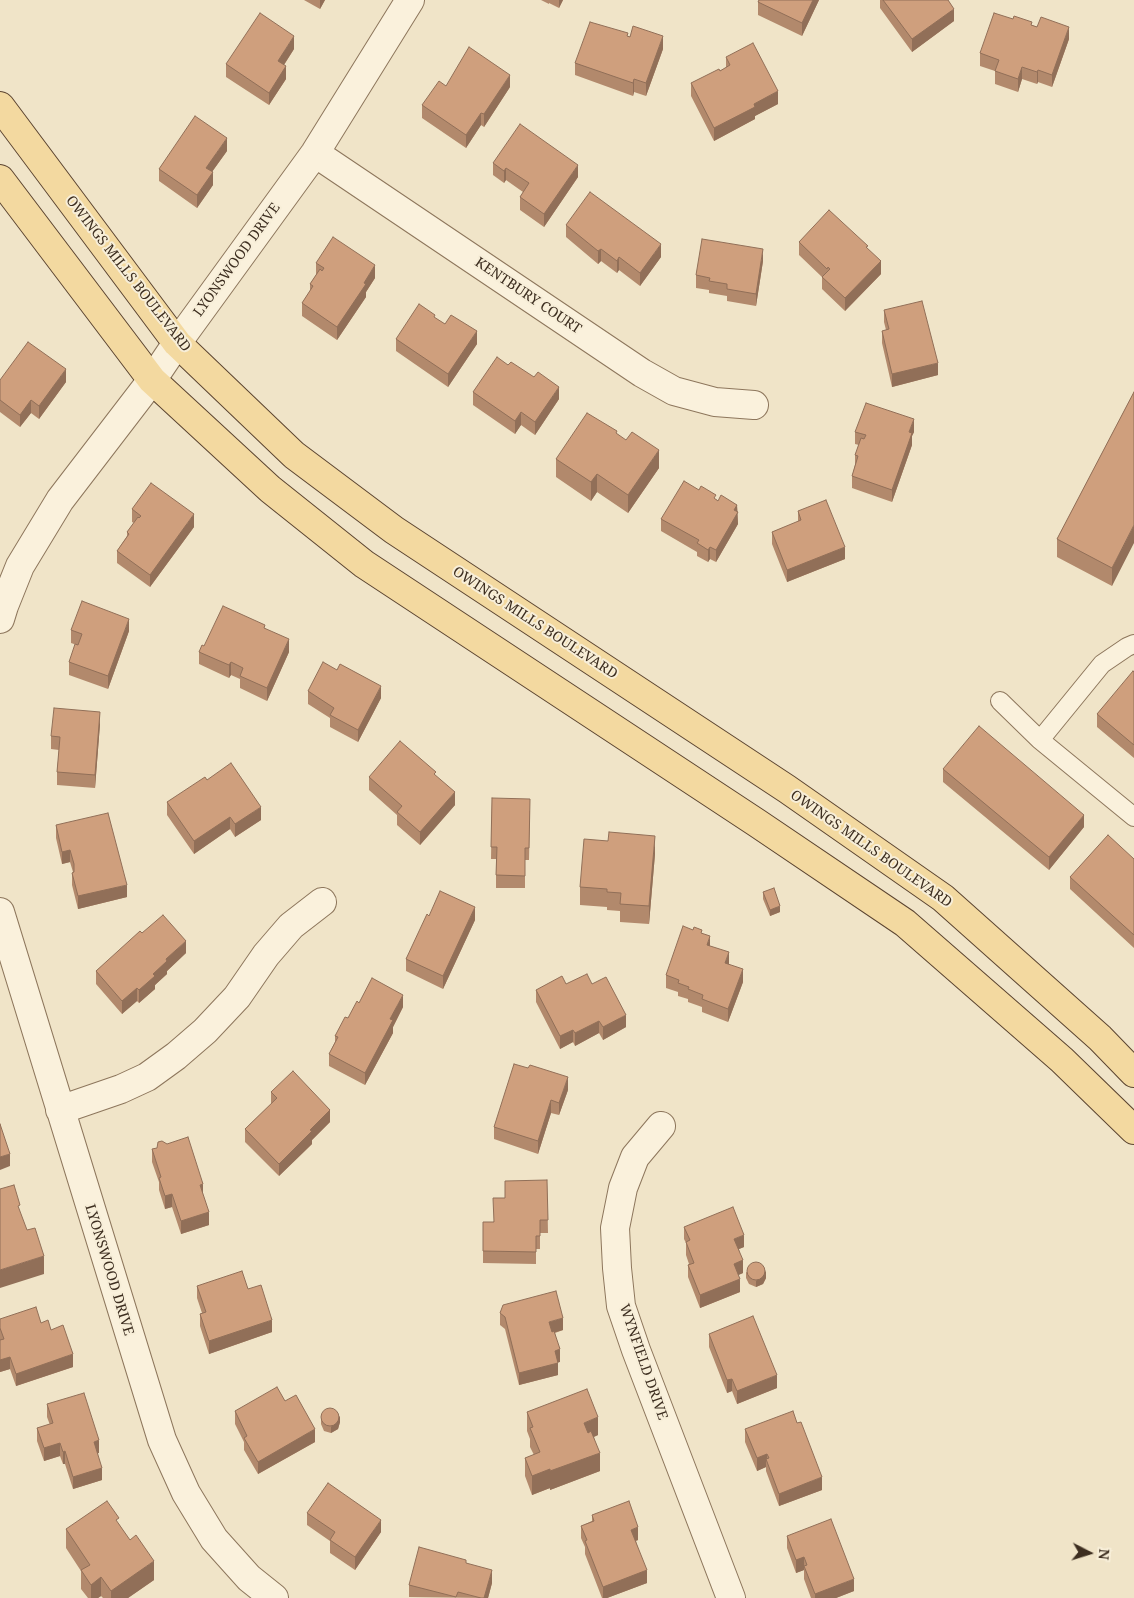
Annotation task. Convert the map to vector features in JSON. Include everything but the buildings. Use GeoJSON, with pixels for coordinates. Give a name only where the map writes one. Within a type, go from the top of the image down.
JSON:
{"type":"FeatureCollection","features":[{"type":"Feature","properties":{"kind":"main road","name":"OWINGS MILLS BOULEVARD"},"geometry":{"type":"LineString","coordinates":[[0,106],[177,343],[294,454],[394,530],[787,789],[943,898],[1100,1038],[1134,1073]]}},
{"type":"Feature","properties":{"kind":"main road"},"geometry":{"type":"LineString","coordinates":[[0,179],[152,380],[270,489],[364,564],[757,823],[906,924],[1062,1060],[1134,1130]]}},
{"type":"Feature","properties":{"kind":"street","name":"LYONSWOOD DRIVE"},"geometry":{"type":"LineString","coordinates":[[0,620],[20,566],[60,500],[152,380],[315,153],[410,0]]}},
{"type":"Feature","properties":{"kind":"street","name":"KENTBURY COURT"},"geometry":{"type":"LineString","coordinates":[[315,153],[642,373],[674,391],[715,402],[754,405]]}},
{"type":"Feature","properties":{"kind":"street"},"geometry":{"type":"LineString","coordinates":[[60,1110],[121,1089],[148,1077],[176,1056],[205,1031],[237,997],[266,955],[291,926],[322,902]]}},
{"type":"Feature","properties":{"kind":"street","name":"LYONSWOOD DRIVE"},"geometry":{"type":"LineString","coordinates":[[0,912],[162,1440],[186,1493],[214,1539],[250,1578],[274,1598]]}},
{"type":"Feature","properties":{"kind":"street","name":"WYNFIELD DRIVE"},"geometry":{"type":"LineString","coordinates":[[661,1126],[635,1157],[623,1188],[615,1228],[621,1306],[731,1598]]}},
{"type":"Feature","properties":{"kind":"lane"},"geometry":{"type":"LineString","coordinates":[[1040,740],[1102,664],[1134,644]]}},
{"type":"Feature","properties":{"kind":"lane"},"geometry":{"type":"LineString","coordinates":[[1000,701],[1040,740],[1134,817]]}}]}
